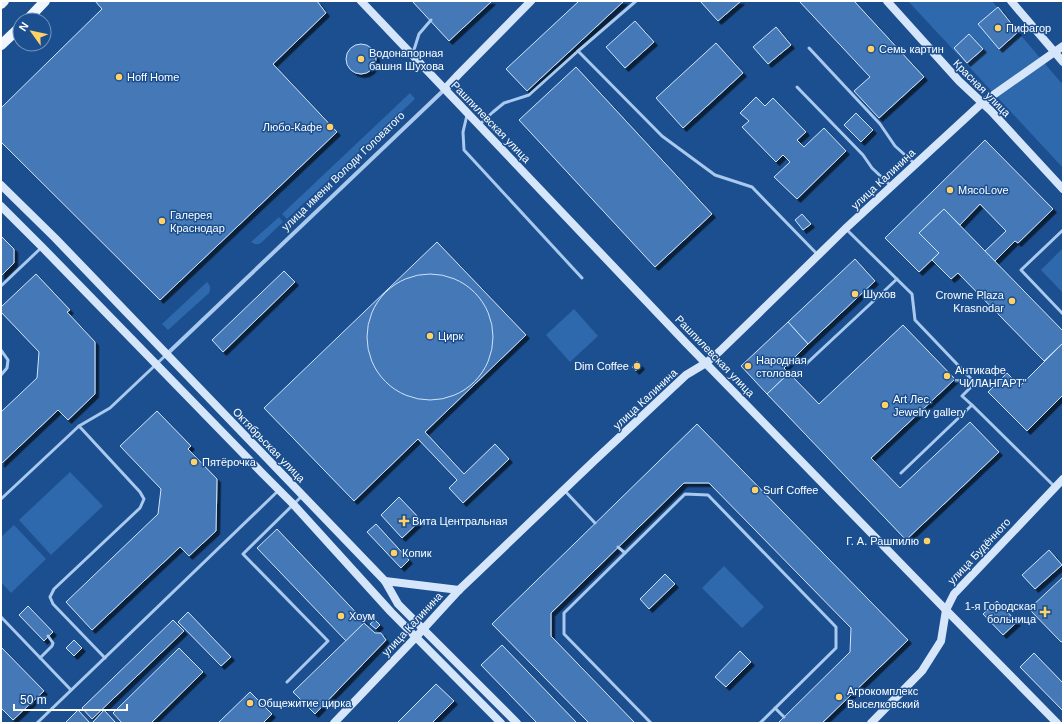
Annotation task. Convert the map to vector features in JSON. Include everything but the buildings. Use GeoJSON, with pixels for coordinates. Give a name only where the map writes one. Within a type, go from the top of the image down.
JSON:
{"type":"FeatureCollection","features":[{"type":"Feature","properties":{"kind":"main road"},"geometry":{"type":"LineString","coordinates":[[1,4],[4,1]]}},
{"type":"Feature","properties":{"kind":"main road"},"geometry":{"type":"LineString","coordinates":[[35,12],[45,1]]}},
{"type":"Feature","properties":{"kind":"main road"},"geometry":{"type":"LineString","coordinates":[[1,45],[12,35]]}},
{"type":"Feature","properties":{"kind":"street","name":"Рашпилевская улица"},"geometry":{"type":"LineString","coordinates":[[361,1],[706,363],[1057,723]]}},
{"type":"Feature","properties":{"kind":"street","name":"улица имени Володи Головатого"},"geometry":{"type":"LineString","coordinates":[[166,354],[445,89],[531,1]]}},
{"type":"Feature","properties":{"kind":"street","name":"Красная улица"},"geometry":{"type":"LineString","coordinates":[[887,1],[959,81],[991,111],[1063,189]]}},
{"type":"Feature","properties":{"kind":"street"},"geometry":{"type":"LineString","coordinates":[[1011,1],[1063,62]]}},
{"type":"Feature","properties":{"kind":"street","name":"улица Калинина"},"geometry":{"type":"LineString","coordinates":[[334,723],[416,637],[458,590],[686,375],[706,363],[720,351],[845,229],[982,103],[1063,46]]}},
{"type":"Feature","properties":{"kind":"street","name":"Октябрьская улица"},"geometry":{"type":"LineString","coordinates":[[1,185],[55,238],[386,581],[398,604],[517,723]]}},
{"type":"Feature","properties":{"kind":"street"},"geometry":{"type":"LineString","coordinates":[[1,206],[293,504],[390,612],[501,723]]}},
{"type":"Feature","properties":{"kind":"street","name":"улица Будённого"},"geometry":{"type":"LineString","coordinates":[[871,723],[922,671],[941,641],[946,610],[954,594],[1063,479]]}},
{"type":"Feature","properties":{"kind":"street"},"geometry":{"type":"LineString","coordinates":[[386,581],[458,590]]}},
{"type":"Feature","properties":{"kind":"lane"},"geometry":{"type":"LineString","coordinates":[[479,125],[504,104],[529,96],[636,1]]}},
{"type":"Feature","properties":{"kind":"lane"},"geometry":{"type":"LineString","coordinates":[[412,55],[419,34],[431,20]]}},
{"type":"Feature","properties":{"kind":"lane"},"geometry":{"type":"LineString","coordinates":[[809,48],[880,124],[895,146],[915,164]]}},
{"type":"Feature","properties":{"kind":"lane"},"geometry":{"type":"LineString","coordinates":[[578,51],[662,136],[715,175],[752,187],[818,255]]}},
{"type":"Feature","properties":{"kind":"lane"},"geometry":{"type":"LineString","coordinates":[[797,87],[863,155],[872,168],[891,186]]}},
{"type":"Feature","properties":{"kind":"lane"},"geometry":{"type":"LineString","coordinates":[[467,113],[463,132],[464,150],[582,278]]}},
{"type":"Feature","properties":{"kind":"lane"},"geometry":{"type":"LineString","coordinates":[[845,229],[912,294],[915,320],[975,383],[962,396],[1055,487]]}},
{"type":"Feature","properties":{"kind":"lane"},"geometry":{"type":"LineString","coordinates":[[1063,230],[1021,270],[1063,314]]}},
{"type":"Feature","properties":{"kind":"lane"},"geometry":{"type":"LineString","coordinates":[[1,286],[42,247]]}},
{"type":"Feature","properties":{"kind":"lane"},"geometry":{"type":"LineString","coordinates":[[806,364],[897,279]]}},
{"type":"Feature","properties":{"kind":"lane"},"geometry":{"type":"LineString","coordinates":[[1,350],[8,360],[7,368],[1,375]]}},
{"type":"Feature","properties":{"kind":"lane"},"geometry":{"type":"LineString","coordinates":[[1,499],[79,426],[110,408],[166,354]]}},
{"type":"Feature","properties":{"kind":"lane"},"geometry":{"type":"LineString","coordinates":[[901,472],[972,405]]}},
{"type":"Feature","properties":{"kind":"lane"},"geometry":{"type":"LineString","coordinates":[[79,426],[140,492],[144,499],[140,508],[54,589],[50,597],[53,604],[105,658]]}},
{"type":"Feature","properties":{"kind":"lane"},"geometry":{"type":"LineString","coordinates":[[37,723],[279,490]]}},
{"type":"Feature","properties":{"kind":"lane"},"geometry":{"type":"LineString","coordinates":[[564,490],[595,523]]}},
{"type":"Feature","properties":{"kind":"lane"},"geometry":{"type":"LineString","coordinates":[[651,723],[564,634],[564,612],[685,494],[708,494],[836,626],[836,648],[760,723]]}},
{"type":"Feature","properties":{"kind":"lane"},"geometry":{"type":"LineString","coordinates":[[287,682],[328,641],[243,554],[302,495]]}},
{"type":"Feature","properties":{"kind":"lane"},"geometry":{"type":"LineString","coordinates":[[618,547],[625,554]]}},
{"type":"Feature","properties":{"kind":"lane"},"geometry":{"type":"LineString","coordinates":[[1,617],[71,690]]}},
{"type":"Feature","properties":{"kind":"lane"},"geometry":{"type":"LineString","coordinates":[[40,658],[52,646],[53,643],[48,636]]}},
{"type":"Feature","properties":{"kind":"lane"},"geometry":{"type":"LineString","coordinates":[[775,708],[784,717]]}},
{"type":"Feature","properties":{"kind":"shaded area"},"geometry":{"type":"Polygon","coordinates":[[[908,1],[992,1],[1063,85],[1063,168],[908,1]]]}},
{"type":"Feature","properties":{"kind":"shaded area"},"geometry":{"type":"Polygon","coordinates":[[[410,93],[415,99],[287,219],[282,214],[410,93]]]}},
{"type":"Feature","properties":{"kind":"shaded area"},"geometry":{"type":"Polygon","coordinates":[[[279,217],[283,222],[262,242],[259,244],[254,244],[251,242],[279,217]]]}},
{"type":"Feature","properties":{"kind":"shaded area"},"geometry":{"type":"Polygon","coordinates":[[[1063,248],[1063,293],[1041,270],[1063,248]]]}},
{"type":"Feature","properties":{"kind":"shaded area"},"geometry":{"type":"Polygon","coordinates":[[[207,282],[210,287],[209,293],[168,330],[162,324],[207,282]]]}},
{"type":"Feature","properties":{"kind":"shaded area"},"geometry":{"type":"Polygon","coordinates":[[[574,309],[598,336],[570,362],[546,335],[574,309]]]}},
{"type":"Feature","properties":{"kind":"shaded area"},"geometry":{"type":"Polygon","coordinates":[[[70,472],[103,506],[51,555],[19,520],[70,472]]]}},
{"type":"Feature","properties":{"kind":"shaded area"},"geometry":{"type":"Polygon","coordinates":[[[14,525],[46,559],[11,593],[1,582],[1,537],[14,525]]]}},
{"type":"Feature","properties":{"kind":"shaded area"},"geometry":{"type":"Polygon","coordinates":[[[724,566],[764,607],[742,628],[702,588],[724,566]]]}},
{"type":"Feature","properties":{"kind":"place","name":"Пифагор"},"geometry":{"type":"Point","coordinates":[998,28]}},
{"type":"Feature","properties":{"kind":"place","name":"Семь картин"},"geometry":{"type":"Point","coordinates":[871,49]}},
{"type":"Feature","properties":{"kind":"place","name":"Водонапорная башня Шухова"},"geometry":{"type":"Point","coordinates":[361,59]}},
{"type":"Feature","properties":{"kind":"place","name":"Hoff Home"},"geometry":{"type":"Point","coordinates":[119,77]}},
{"type":"Feature","properties":{"kind":"place","name":"Любо-Кафе"},"geometry":{"type":"Point","coordinates":[330,127]}},
{"type":"Feature","properties":{"kind":"place","name":"МясоLove"},"geometry":{"type":"Point","coordinates":[950,190]}},
{"type":"Feature","properties":{"kind":"place","name":"Галерея Краснодар"},"geometry":{"type":"Point","coordinates":[162,221]}},
{"type":"Feature","properties":{"kind":"place","name":"Шухов"},"geometry":{"type":"Point","coordinates":[855,294]}},
{"type":"Feature","properties":{"kind":"place","name":"Crowne Plaza Krasnodar"},"geometry":{"type":"Point","coordinates":[1012,301]}},
{"type":"Feature","properties":{"kind":"place","name":"Цирк"},"geometry":{"type":"Point","coordinates":[430,336]}},
{"type":"Feature","properties":{"kind":"place","name":"Dim Coffee"},"geometry":{"type":"Point","coordinates":[637,366]}},
{"type":"Feature","properties":{"kind":"place","name":"Народная столовая"},"geometry":{"type":"Point","coordinates":[748,366]}},
{"type":"Feature","properties":{"kind":"place","name":"Антикафе \"ЧИЛАНГАРТ\""},"geometry":{"type":"Point","coordinates":[947,376]}},
{"type":"Feature","properties":{"kind":"place","name":"Art Лес. Jewelry gallery"},"geometry":{"type":"Point","coordinates":[885,405]}},
{"type":"Feature","properties":{"kind":"place","name":"Пятёрочка"},"geometry":{"type":"Point","coordinates":[194,462]}},
{"type":"Feature","properties":{"kind":"place","name":"Surf Coffee"},"geometry":{"type":"Point","coordinates":[755,490]}},
{"type":"Feature","properties":{"kind":"place","name":"Вита Центральная"},"geometry":{"type":"Point","coordinates":[404,521]}},
{"type":"Feature","properties":{"kind":"place","name":"Г. А. Рашпилю"},"geometry":{"type":"Point","coordinates":[927,541]}},
{"type":"Feature","properties":{"kind":"place","name":"Копик"},"geometry":{"type":"Point","coordinates":[394,553]}},
{"type":"Feature","properties":{"kind":"place","name":"1-я Городская больница"},"geometry":{"type":"Point","coordinates":[1045,612]}},
{"type":"Feature","properties":{"kind":"place","name":"Хоум"},"geometry":{"type":"Point","coordinates":[341,616]}},
{"type":"Feature","properties":{"kind":"place","name":"Агрокомплекс Выселковский"},"geometry":{"type":"Point","coordinates":[839,697]}},
{"type":"Feature","properties":{"kind":"place","name":"Общежитие цирка"},"geometry":{"type":"Point","coordinates":[250,703]}}]}
